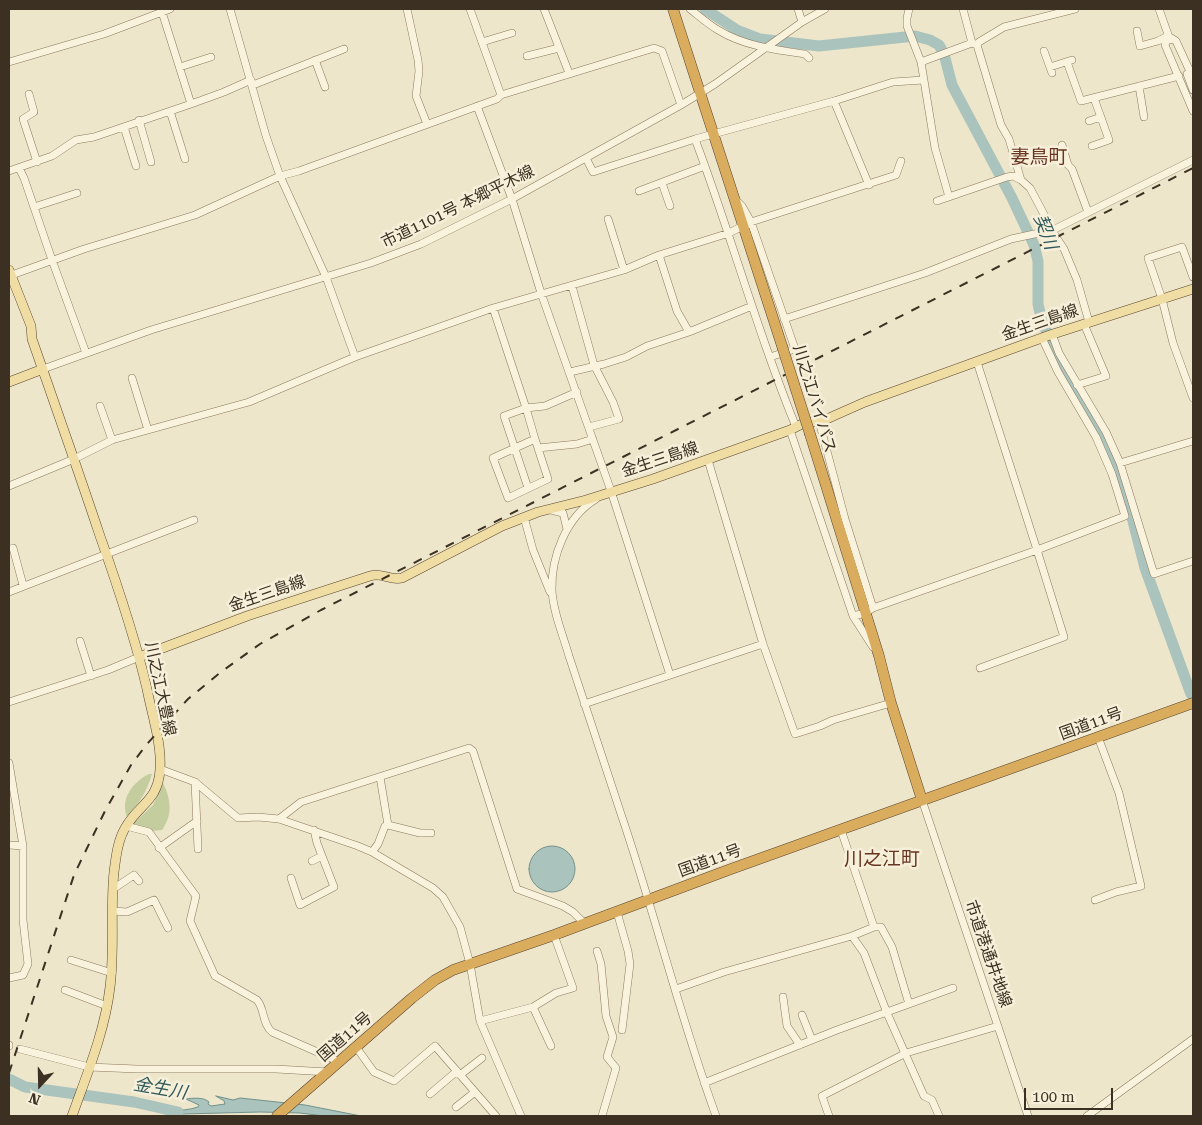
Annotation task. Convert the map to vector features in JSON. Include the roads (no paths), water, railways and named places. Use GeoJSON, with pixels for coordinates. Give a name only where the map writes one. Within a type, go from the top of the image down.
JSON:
{"type":"FeatureCollection","features":[{"type":"Feature","properties":{"kind":"highway","name":"川之江バイパス"},"geometry":{"type":"LineString","coordinates":[[673,9],[735,198],[748,224],[782,346],[869,611],[890,703],[922,800]]}},
{"type":"Feature","properties":{"kind":"highway","name":"国道11号"},"geometry":{"type":"LineString","coordinates":[[277,1116],[435,980],[453,970],[1193,703]]}},
{"type":"Feature","properties":{"kind":"main road","name":"川之江大豊線"},"geometry":{"type":"LineString","coordinates":[[9,273],[31,326],[32,339],[140,657],[156,734],[160,769],[156,788],[152,796],[126,826],[119,846],[113,888],[112,973],[107,1006],[72,1116]]}},
{"type":"Feature","properties":{"kind":"main road","name":"金生三島線"},"geometry":{"type":"LineString","coordinates":[[140,657],[247,616],[370,576],[377,574],[392,579],[402,578],[502,526],[708,460],[802,424],[840,414],[865,402],[1047,336],[1193,289]]}},
{"type":"Feature","properties":{"kind":"main road"},"geometry":{"type":"LineString","coordinates":[[9,382],[42,369]]}},
{"type":"Feature","properties":{"kind":"street"},"geometry":{"type":"LineString","coordinates":[[9,62],[104,34],[152,12],[162,12],[170,9]]}},
{"type":"Feature","properties":{"kind":"street"},"geometry":{"type":"LineString","coordinates":[[230,9],[266,136],[280,176],[326,277],[355,357]]}},
{"type":"Feature","properties":{"kind":"street"},"geometry":{"type":"LineString","coordinates":[[407,9],[418,60],[416,96],[427,124]]}},
{"type":"Feature","properties":{"kind":"street"},"geometry":{"type":"LineString","coordinates":[[470,9],[500,95]]}},
{"type":"Feature","properties":{"kind":"street"},"geometry":{"type":"LineString","coordinates":[[544,9],[569,74]]}},
{"type":"Feature","properties":{"kind":"street"},"geometry":{"type":"LineString","coordinates":[[690,9],[705,21],[732,37],[765,48],[805,54],[809,58]]}},
{"type":"Feature","properties":{"kind":"street"},"geometry":{"type":"LineString","coordinates":[[798,9],[802,22]]}},
{"type":"Feature","properties":{"kind":"street","name":"市道1101号 本郷平木線"},"geometry":{"type":"LineString","coordinates":[[42,369],[151,330],[371,263],[421,244],[512,200],[681,105],[715,84],[802,22],[825,9]]}},
{"type":"Feature","properties":{"kind":"street"},"geometry":{"type":"LineString","coordinates":[[909,9],[907,18],[909,32],[921,62],[935,148],[950,197]]}},
{"type":"Feature","properties":{"kind":"street"},"geometry":{"type":"LineString","coordinates":[[963,9],[1021,180]]}},
{"type":"Feature","properties":{"kind":"street"},"geometry":{"type":"LineString","coordinates":[[921,62],[979,42],[1004,27],[1075,9]]}},
{"type":"Feature","properties":{"kind":"street"},"geometry":{"type":"LineString","coordinates":[[1159,9],[1168,36],[1177,51],[1193,90]]}},
{"type":"Feature","properties":{"kind":"street"},"geometry":{"type":"LineString","coordinates":[[162,12],[191,104]]}},
{"type":"Feature","properties":{"kind":"street"},"geometry":{"type":"LineString","coordinates":[[1137,31],[1140,46],[1168,36]]}},
{"type":"Feature","properties":{"kind":"street"},"geometry":{"type":"LineString","coordinates":[[482,42],[512,33]]}},
{"type":"Feature","properties":{"kind":"street"},"geometry":{"type":"LineString","coordinates":[[1168,36],[1165,45],[1193,111]]}},
{"type":"Feature","properties":{"kind":"street"},"geometry":{"type":"LineString","coordinates":[[1168,36],[1176,41],[1193,78]]}},
{"type":"Feature","properties":{"kind":"street"},"geometry":{"type":"LineString","coordinates":[[528,56],[559,48]]}},
{"type":"Feature","properties":{"kind":"street"},"geometry":{"type":"LineString","coordinates":[[9,273],[195,215],[280,176],[299,171],[497,99],[500,95],[654,48],[662,51],[681,105]]}},
{"type":"Feature","properties":{"kind":"street"},"geometry":{"type":"LineString","coordinates":[[9,171],[52,156],[76,140],[94,136],[191,104],[344,49]]}},
{"type":"Feature","properties":{"kind":"street"},"geometry":{"type":"LineString","coordinates":[[1044,51],[1051,70],[1070,61],[1079,88],[1081,101],[1179,76]]}},
{"type":"Feature","properties":{"kind":"street"},"geometry":{"type":"LineString","coordinates":[[180,68],[211,58]]}},
{"type":"Feature","properties":{"kind":"street"},"geometry":{"type":"LineString","coordinates":[[315,60],[325,87]]}},
{"type":"Feature","properties":{"kind":"street"},"geometry":{"type":"LineString","coordinates":[[586,158],[593,172],[714,133],[834,101],[893,82],[923,80]]}},
{"type":"Feature","properties":{"kind":"street"},"geometry":{"type":"LineString","coordinates":[[1139,86],[1144,117]]}},
{"type":"Feature","properties":{"kind":"street"},"geometry":{"type":"LineString","coordinates":[[29,94],[34,112],[22,119],[37,162]]}},
{"type":"Feature","properties":{"kind":"street"},"geometry":{"type":"LineString","coordinates":[[1092,146],[1109,140],[1094,98]]}},
{"type":"Feature","properties":{"kind":"street"},"geometry":{"type":"LineString","coordinates":[[834,101],[869,185]]}},
{"type":"Feature","properties":{"kind":"street"},"geometry":{"type":"LineString","coordinates":[[477,106],[512,200],[541,293],[593,439],[670,675]]}},
{"type":"Feature","properties":{"kind":"street"},"geometry":{"type":"LineString","coordinates":[[170,111],[185,158]]}},
{"type":"Feature","properties":{"kind":"street"},"geometry":{"type":"LineString","coordinates":[[1089,121],[1101,117]]}},
{"type":"Feature","properties":{"kind":"street"},"geometry":{"type":"LineString","coordinates":[[139,120],[151,162]]}},
{"type":"Feature","properties":{"kind":"street"},"geometry":{"type":"LineString","coordinates":[[124,126],[136,166]]}},
{"type":"Feature","properties":{"kind":"street"},"geometry":{"type":"LineString","coordinates":[[694,139],[729,233],[853,616],[879,656]]}},
{"type":"Feature","properties":{"kind":"street"},"geometry":{"type":"LineString","coordinates":[[1062,145],[1068,165],[1072,169],[1088,212]]}},
{"type":"Feature","properties":{"kind":"street"},"geometry":{"type":"LineString","coordinates":[[784,319],[925,273],[1011,239],[1053,230],[1193,160]]}},
{"type":"Feature","properties":{"kind":"street"},"geometry":{"type":"LineString","coordinates":[[9,486],[74,459],[112,440],[249,402],[355,357],[493,308],[624,270],[659,255],[729,233],[748,224],[869,185],[896,175],[901,161]]}},
{"type":"Feature","properties":{"kind":"street"},"geometry":{"type":"LineString","coordinates":[[639,192],[705,166]]}},
{"type":"Feature","properties":{"kind":"street"},"geometry":{"type":"LineString","coordinates":[[19,168],[86,353]]}},
{"type":"Feature","properties":{"kind":"street"},"geometry":{"type":"LineString","coordinates":[[937,201],[1013,176],[1030,188],[1064,249],[1077,280],[1087,323],[1106,376],[1077,385]]}},
{"type":"Feature","properties":{"kind":"street"},"geometry":{"type":"LineString","coordinates":[[662,183],[670,206]]}},
{"type":"Feature","properties":{"kind":"street"},"geometry":{"type":"LineString","coordinates":[[34,207],[77,193]]}},
{"type":"Feature","properties":{"kind":"street"},"geometry":{"type":"LineString","coordinates":[[608,219],[624,270]]}},
{"type":"Feature","properties":{"kind":"street"},"geometry":{"type":"LineString","coordinates":[[748,224],[795,348],[770,357]]}},
{"type":"Feature","properties":{"kind":"street"},"geometry":{"type":"LineString","coordinates":[[1193,277],[1182,248],[1148,258],[1162,299],[1173,343],[1193,398]]}},
{"type":"Feature","properties":{"kind":"street"},"geometry":{"type":"LineString","coordinates":[[659,255],[677,311],[689,332]]}},
{"type":"Feature","properties":{"kind":"street"},"geometry":{"type":"LineString","coordinates":[[572,286],[594,365],[613,402],[619,419],[589,428]]}},
{"type":"Feature","properties":{"kind":"street"},"geometry":{"type":"LineString","coordinates":[[570,372],[626,357],[647,346],[689,332],[752,306]]}},
{"type":"Feature","properties":{"kind":"street"},"geometry":{"type":"LineString","coordinates":[[493,308],[548,479],[508,498],[492,458],[535,439]]}},
{"type":"Feature","properties":{"kind":"street"},"geometry":{"type":"LineString","coordinates":[[1047,336],[1106,432],[1120,463],[1154,574],[1193,561]]}},
{"type":"Feature","properties":{"kind":"street"},"geometry":{"type":"LineString","coordinates":[[853,616],[1125,516],[1112,474],[1096,437],[1058,372],[1047,336]]}},
{"type":"Feature","properties":{"kind":"street"},"geometry":{"type":"LineString","coordinates":[[977,362],[1064,637],[980,668]]}},
{"type":"Feature","properties":{"kind":"street"},"geometry":{"type":"LineString","coordinates":[[132,378],[148,430]]}},
{"type":"Feature","properties":{"kind":"street"},"geometry":{"type":"LineString","coordinates":[[528,488],[504,416],[526,408],[544,406],[577,392]]}},
{"type":"Feature","properties":{"kind":"street"},"geometry":{"type":"LineString","coordinates":[[100,406],[112,440]]}},
{"type":"Feature","properties":{"kind":"street"},"geometry":{"type":"LineString","coordinates":[[819,421],[869,611]]}},
{"type":"Feature","properties":{"kind":"street"},"geometry":{"type":"LineString","coordinates":[[538,448],[577,444],[593,439]]}},
{"type":"Feature","properties":{"kind":"street"},"geometry":{"type":"LineString","coordinates":[[1120,463],[1193,441]]}},
{"type":"Feature","properties":{"kind":"street"},"geometry":{"type":"LineString","coordinates":[[708,460],[763,644],[795,734],[833,720],[890,703]]}},
{"type":"Feature","properties":{"kind":"street"},"geometry":{"type":"LineString","coordinates":[[554,604],[552,593],[554,564],[567,528],[592,502],[609,492]]}},
{"type":"Feature","properties":{"kind":"street"},"geometry":{"type":"LineString","coordinates":[[566,506],[572,509],[575,519]]}},
{"type":"Feature","properties":{"kind":"street"},"geometry":{"type":"LineString","coordinates":[[548,510],[563,513],[567,528]]}},
{"type":"Feature","properties":{"kind":"street"},"geometry":{"type":"LineString","coordinates":[[524,518],[533,550],[554,604],[584,704],[649,900],[704,1083],[716,1116]]}},
{"type":"Feature","properties":{"kind":"street"},"geometry":{"type":"LineString","coordinates":[[9,592],[194,520]]}},
{"type":"Feature","properties":{"kind":"street"},"geometry":{"type":"LineString","coordinates":[[13,548],[23,585]]}},
{"type":"Feature","properties":{"kind":"street"},"geometry":{"type":"LineString","coordinates":[[80,641],[91,676]]}},
{"type":"Feature","properties":{"kind":"street"},"geometry":{"type":"LineString","coordinates":[[584,704],[763,644]]}},
{"type":"Feature","properties":{"kind":"street"},"geometry":{"type":"LineString","coordinates":[[9,702],[91,676],[140,657]]}},
{"type":"Feature","properties":{"kind":"street"},"geometry":{"type":"LineString","coordinates":[[1095,900],[1116,892],[1141,886],[1119,793],[1098,738]]}},
{"type":"Feature","properties":{"kind":"street"},"geometry":{"type":"LineString","coordinates":[[279,819],[301,802],[468,748],[473,750],[516,889],[563,906],[573,912],[584,924]]}},
{"type":"Feature","properties":{"kind":"street"},"geometry":{"type":"LineString","coordinates":[[9,763],[10,782],[23,846],[23,920],[28,964],[22,975],[9,978]]}},
{"type":"Feature","properties":{"kind":"street"},"geometry":{"type":"LineString","coordinates":[[160,769],[195,782],[238,818],[279,819],[372,852],[433,888],[443,897],[460,927],[470,964],[480,1021],[521,1116]]}},
{"type":"Feature","properties":{"kind":"street"},"geometry":{"type":"LineString","coordinates":[[372,852],[388,825],[380,777]]}},
{"type":"Feature","properties":{"kind":"street"},"geometry":{"type":"LineString","coordinates":[[195,782],[198,848]]}},
{"type":"Feature","properties":{"kind":"street","name":"市道港通井地線"},"geometry":{"type":"LineString","coordinates":[[922,800],[1028,1116]]}},
{"type":"Feature","properties":{"kind":"street"},"geometry":{"type":"LineString","coordinates":[[159,848],[197,821]]}},
{"type":"Feature","properties":{"kind":"street"},"geometry":{"type":"LineString","coordinates":[[388,825],[420,833],[431,833]]}},
{"type":"Feature","properties":{"kind":"street"},"geometry":{"type":"LineString","coordinates":[[126,826],[149,832],[196,896],[190,920],[216,976],[257,1000],[268,1028],[272,1032],[340,1062]]}},
{"type":"Feature","properties":{"kind":"street"},"geometry":{"type":"LineString","coordinates":[[291,878],[300,905],[334,887],[314,830]]}},
{"type":"Feature","properties":{"kind":"street"},"geometry":{"type":"LineString","coordinates":[[840,830],[874,927]]}},
{"type":"Feature","properties":{"kind":"street"},"geometry":{"type":"LineString","coordinates":[[9,845],[23,846]]}},
{"type":"Feature","properties":{"kind":"street"},"geometry":{"type":"LineString","coordinates":[[312,861],[322,856]]}},
{"type":"Feature","properties":{"kind":"street"},"geometry":{"type":"LineString","coordinates":[[113,888],[134,874],[139,881]]}},
{"type":"Feature","properties":{"kind":"street"},"geometry":{"type":"LineString","coordinates":[[113,911],[127,912],[154,900],[168,928]]}},
{"type":"Feature","properties":{"kind":"street"},"geometry":{"type":"LineString","coordinates":[[617,912],[630,964],[622,1030]]}},
{"type":"Feature","properties":{"kind":"street"},"geometry":{"type":"LineString","coordinates":[[676,989],[724,972],[852,936],[874,927],[881,927],[888,938],[909,1004]]}},
{"type":"Feature","properties":{"kind":"street"},"geometry":{"type":"LineString","coordinates":[[480,1021],[533,1007],[556,993],[574,988],[554,935]]}},
{"type":"Feature","properties":{"kind":"street"},"geometry":{"type":"LineString","coordinates":[[852,936],[864,953],[887,1013],[924,1096],[932,1100],[939,1116]]}},
{"type":"Feature","properties":{"kind":"street"},"geometry":{"type":"LineString","coordinates":[[598,951],[606,1016],[613,1037],[607,1057],[616,1068],[602,1116]]}},
{"type":"Feature","properties":{"kind":"street"},"geometry":{"type":"LineString","coordinates":[[71,960],[112,973]]}},
{"type":"Feature","properties":{"kind":"street"},"geometry":{"type":"LineString","coordinates":[[704,1083],[812,1040],[953,988]]}},
{"type":"Feature","properties":{"kind":"street"},"geometry":{"type":"LineString","coordinates":[[65,990],[107,1006]]}},
{"type":"Feature","properties":{"kind":"street"},"geometry":{"type":"LineString","coordinates":[[783,997],[787,1026],[800,1045]]}},
{"type":"Feature","properties":{"kind":"street"},"geometry":{"type":"LineString","coordinates":[[533,1007],[551,1046]]}},
{"type":"Feature","properties":{"kind":"street"},"geometry":{"type":"LineString","coordinates":[[802,1015],[812,1040]]}},
{"type":"Feature","properties":{"kind":"street"},"geometry":{"type":"LineString","coordinates":[[829,1116],[822,1096],[906,1053],[998,1026]]}},
{"type":"Feature","properties":{"kind":"street"},"geometry":{"type":"LineString","coordinates":[[1087,1116],[1193,1039]]}},
{"type":"Feature","properties":{"kind":"street"},"geometry":{"type":"LineString","coordinates":[[356,1047],[374,1072],[394,1081],[435,1046],[496,1116]]}},
{"type":"Feature","properties":{"kind":"street"},"geometry":{"type":"LineString","coordinates":[[20,1049],[89,1067],[137,1070],[276,1069],[328,1072]]}},
{"type":"Feature","properties":{"kind":"street"},"geometry":{"type":"LineString","coordinates":[[430,1094],[482,1058]]}},
{"type":"Feature","properties":{"kind":"street"},"geometry":{"type":"LineString","coordinates":[[456,1107],[475,1092]]}},
{"type":"Feature","properties":{"kind":"water"},"geometry":{"type":"Polygon","coordinates":[[[547,846],[557,846],[571,856],[575,869],[571,882],[565,888],[557,892],[547,892],[533,882],[529,874],[529,864],[539,850],[547,846]]]}},
{"type":"Feature","properties":{"kind":"water"},"geometry":{"type":"Polygon","coordinates":[[[216,1096],[233,1100],[240,1098],[305,1105],[361,1116],[260,1112],[183,1114],[145,1107],[172,1110],[191,1109],[199,1105],[186,1099],[195,1098],[207,1100],[211,1106],[225,1104],[224,1101],[216,1096]]]}},
{"type":"Feature","properties":{"kind":"waterway","name":"契川"},"geometry":{"type":"LineString","coordinates":[[705,9],[737,30],[760,39],[819,46],[915,36],[930,40],[939,45],[944,54],[952,85],[1012,198],[1034,245],[1038,261],[1038,304],[1042,322],[1068,376],[1105,440],[1126,494],[1145,568],[1191,694]]}},
{"type":"Feature","properties":{"kind":"waterway","name":"金生川"},"geometry":{"type":"LineString","coordinates":[[9,1079],[25,1087],[134,1102],[178,1112]]}},
{"type":"Feature","properties":{"kind":"railway"},"geometry":{"type":"LineString","coordinates":[[9,1073],[74,875],[105,811],[131,765],[147,744],[188,699],[221,672],[260,644],[321,610],[1193,168]]}},
{"type":"Feature","properties":{"kind":"district","name":"妻鳥町"},"geometry":{"type":"Point","coordinates":[1039,157]}},
{"type":"Feature","properties":{"kind":"district","name":"川之江町"},"geometry":{"type":"Point","coordinates":[882,859]}}]}
